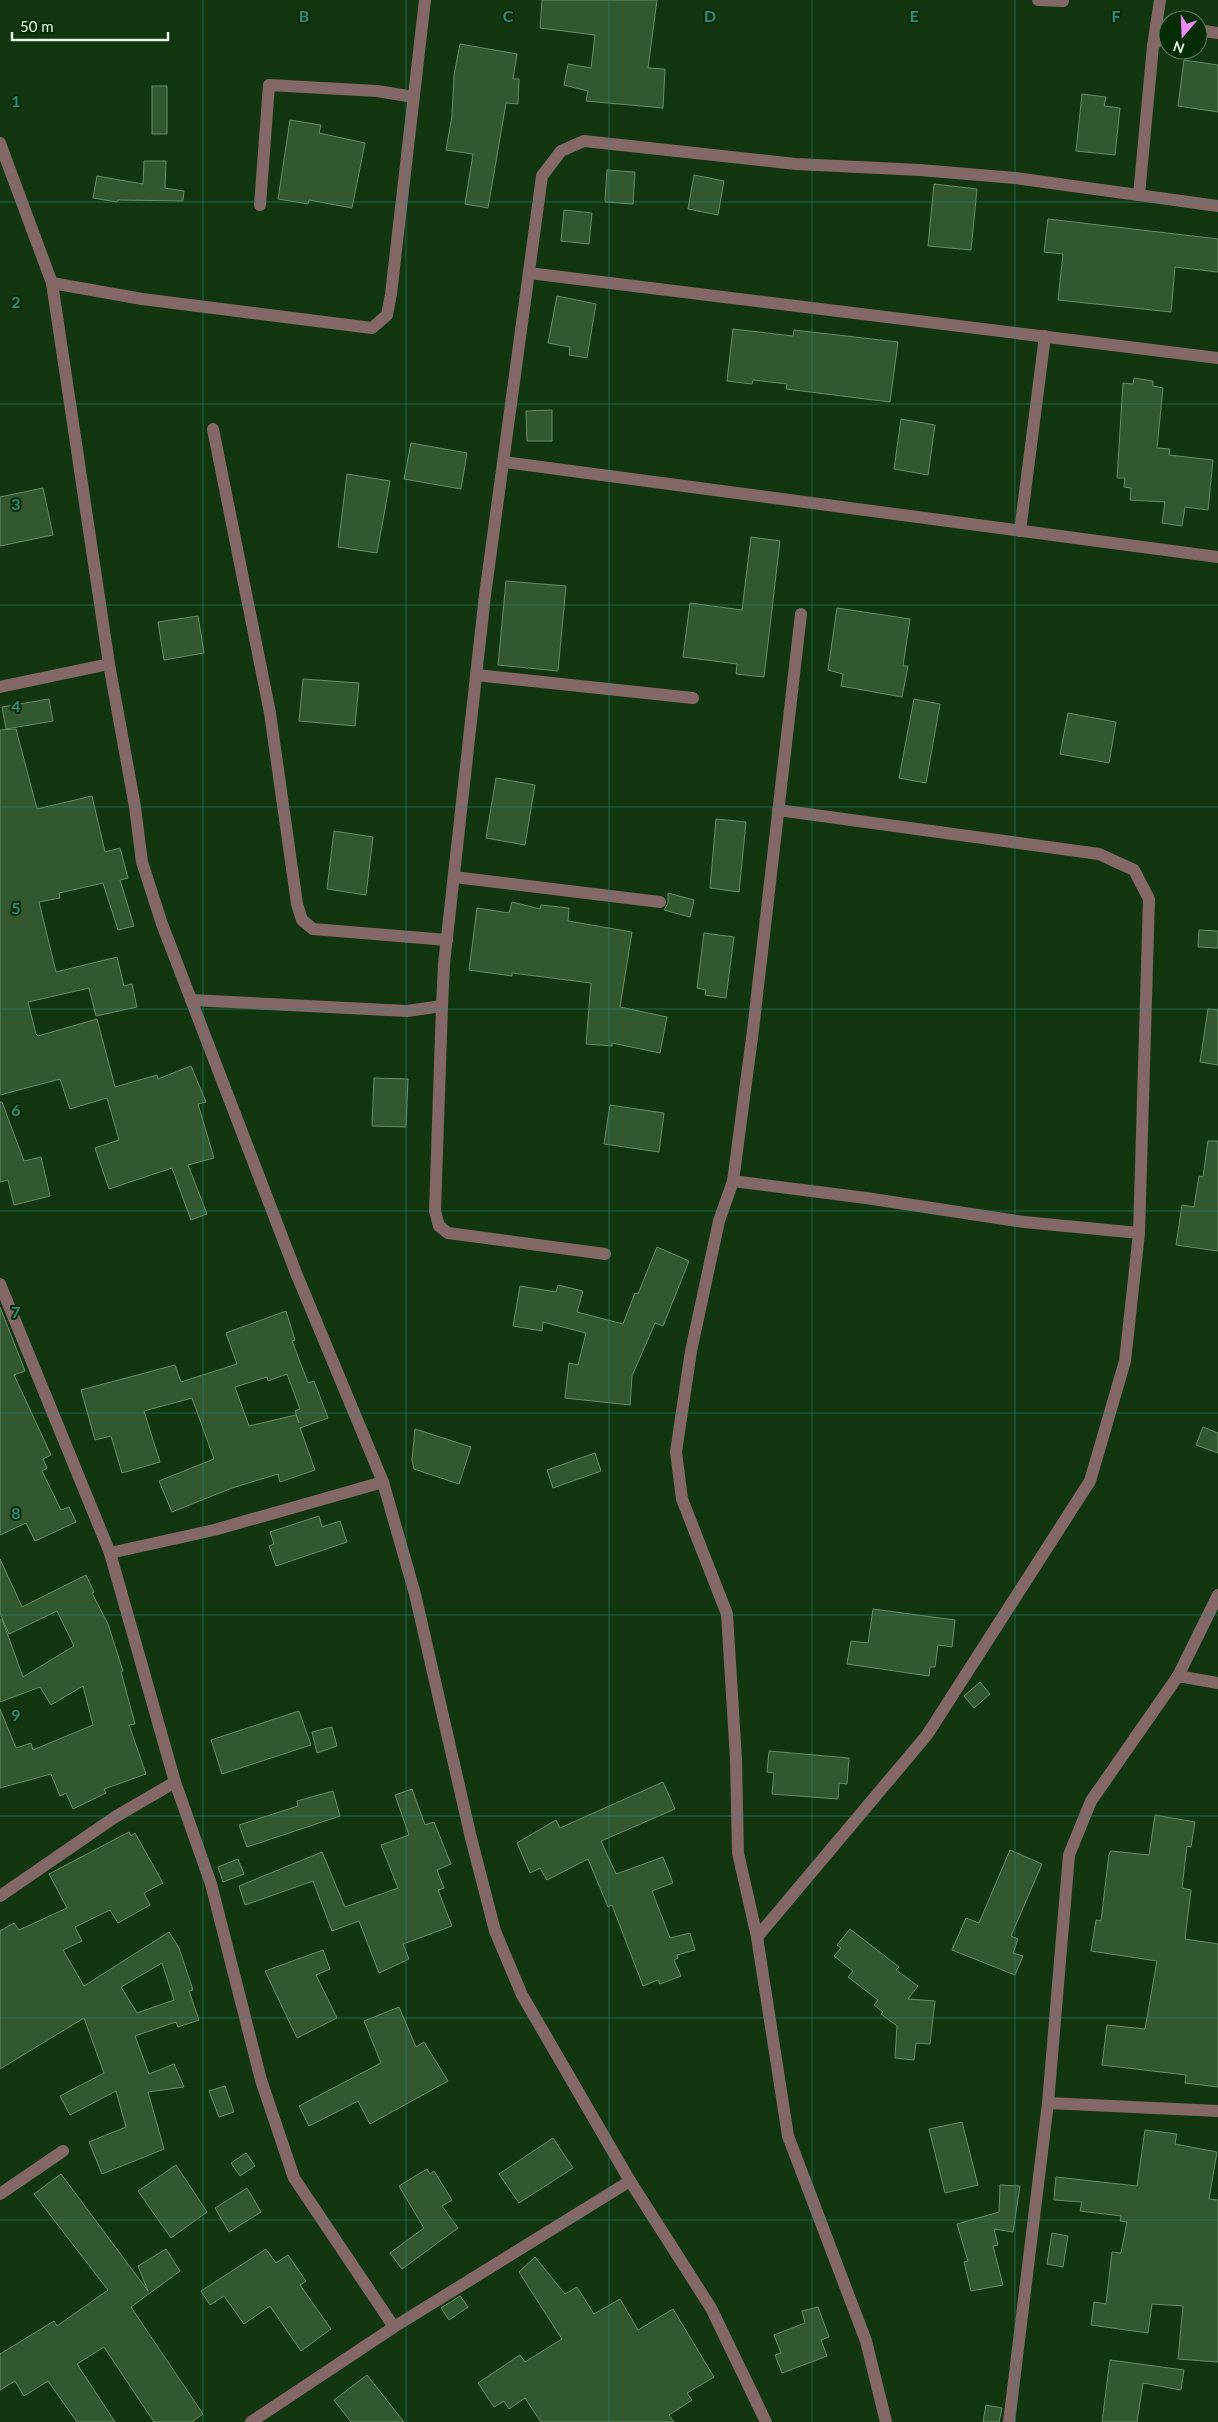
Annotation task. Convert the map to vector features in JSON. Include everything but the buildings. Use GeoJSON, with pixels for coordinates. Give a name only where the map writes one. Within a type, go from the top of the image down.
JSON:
{"type":"FeatureCollection","features":[{"type":"Feature","properties":{"kind":"street"},"geometry":{"type":"LineString","coordinates":[[52,283],[142,299],[372,328],[387,315],[391,294],[425,0]]}},
{"type":"Feature","properties":{"kind":"street"},"geometry":{"type":"LineString","coordinates":[[1038,0],[1063,1]]}},
{"type":"Feature","properties":{"kind":"street"},"geometry":{"type":"LineString","coordinates":[[1138,195],[1153,46],[1160,0]]}},
{"type":"Feature","properties":{"kind":"street"},"geometry":{"type":"LineString","coordinates":[[1153,46],[1158,40]]}},
{"type":"Feature","properties":{"kind":"street"},"geometry":{"type":"LineString","coordinates":[[260,205],[269,85],[377,91],[414,97]]}},
{"type":"Feature","properties":{"kind":"street"},"geometry":{"type":"LineString","coordinates":[[605,1254],[448,1234],[439,1226],[435,1211],[442,1006],[447,940],[476,675],[542,176],[561,152],[584,140],[796,164],[920,170],[1015,178],[1218,206]]}},
{"type":"Feature","properties":{"kind":"street"},"geometry":{"type":"LineString","coordinates":[[2,149],[52,283],[109,664],[135,807],[142,862],[162,924],[296,1274],[383,1482],[414,1594],[471,1838],[496,1931],[522,1995],[630,2181],[711,2308],[766,2422]]}},
{"type":"Feature","properties":{"kind":"street"},"geometry":{"type":"LineString","coordinates":[[529,273],[1218,358]]}},
{"type":"Feature","properties":{"kind":"street"},"geometry":{"type":"LineString","coordinates":[[1020,531],[1045,336]]}},
{"type":"Feature","properties":{"kind":"street"},"geometry":{"type":"LineString","coordinates":[[212,429],[270,713],[297,904],[302,920],[313,929],[447,940]]}},
{"type":"Feature","properties":{"kind":"street"},"geometry":{"type":"LineString","coordinates":[[504,462],[1218,557]]}},
{"type":"Feature","properties":{"kind":"street"},"geometry":{"type":"LineString","coordinates":[[801,614],[742,1121],[733,1181],[719,1220],[691,1351],[676,1452],[682,1499],[727,1614],[736,1759],[738,1853],[757,1937],[788,2136],[866,2341],[886,2422]]}},
{"type":"Feature","properties":{"kind":"street"},"geometry":{"type":"LineString","coordinates":[[0,687],[109,664]]}},
{"type":"Feature","properties":{"kind":"street"},"geometry":{"type":"LineString","coordinates":[[476,675],[692,698]]}},
{"type":"Feature","properties":{"kind":"street"},"geometry":{"type":"LineString","coordinates":[[757,1937],[927,1735],[1090,1481],[1125,1361],[1138,1233],[1149,900],[1134,870],[1100,854],[778,810]]}},
{"type":"Feature","properties":{"kind":"street"},"geometry":{"type":"LineString","coordinates":[[454,877],[660,902]]}},
{"type":"Feature","properties":{"kind":"street"},"geometry":{"type":"LineString","coordinates":[[191,1000],[407,1010],[442,1006]]}},
{"type":"Feature","properties":{"kind":"street"},"geometry":{"type":"LineString","coordinates":[[733,1181],[866,1198],[1024,1222],[1138,1233]]}},
{"type":"Feature","properties":{"kind":"street"},"geometry":{"type":"LineString","coordinates":[[0,1284],[5,1307],[110,1553],[175,1782],[211,1884],[261,2080],[294,2178],[394,2327]]}},
{"type":"Feature","properties":{"kind":"street"},"geometry":{"type":"LineString","coordinates":[[110,1553],[214,1530],[383,1482]]}},
{"type":"Feature","properties":{"kind":"street"},"geometry":{"type":"LineString","coordinates":[[1009,2422],[1048,2103],[1069,1855],[1091,1801],[1178,1676],[1218,1595]]}},
{"type":"Feature","properties":{"kind":"street"},"geometry":{"type":"LineString","coordinates":[[1178,1676],[1218,1683]]}},
{"type":"Feature","properties":{"kind":"street"},"geometry":{"type":"LineString","coordinates":[[0,1896],[115,1817],[175,1782]]}},
{"type":"Feature","properties":{"kind":"street"},"geometry":{"type":"LineString","coordinates":[[1048,2103],[1218,2111]]}},
{"type":"Feature","properties":{"kind":"street"},"geometry":{"type":"LineString","coordinates":[[0,2194],[63,2151]]}},
{"type":"Feature","properties":{"kind":"street"},"geometry":{"type":"LineString","coordinates":[[251,2422],[394,2327],[630,2181]]}}]}
